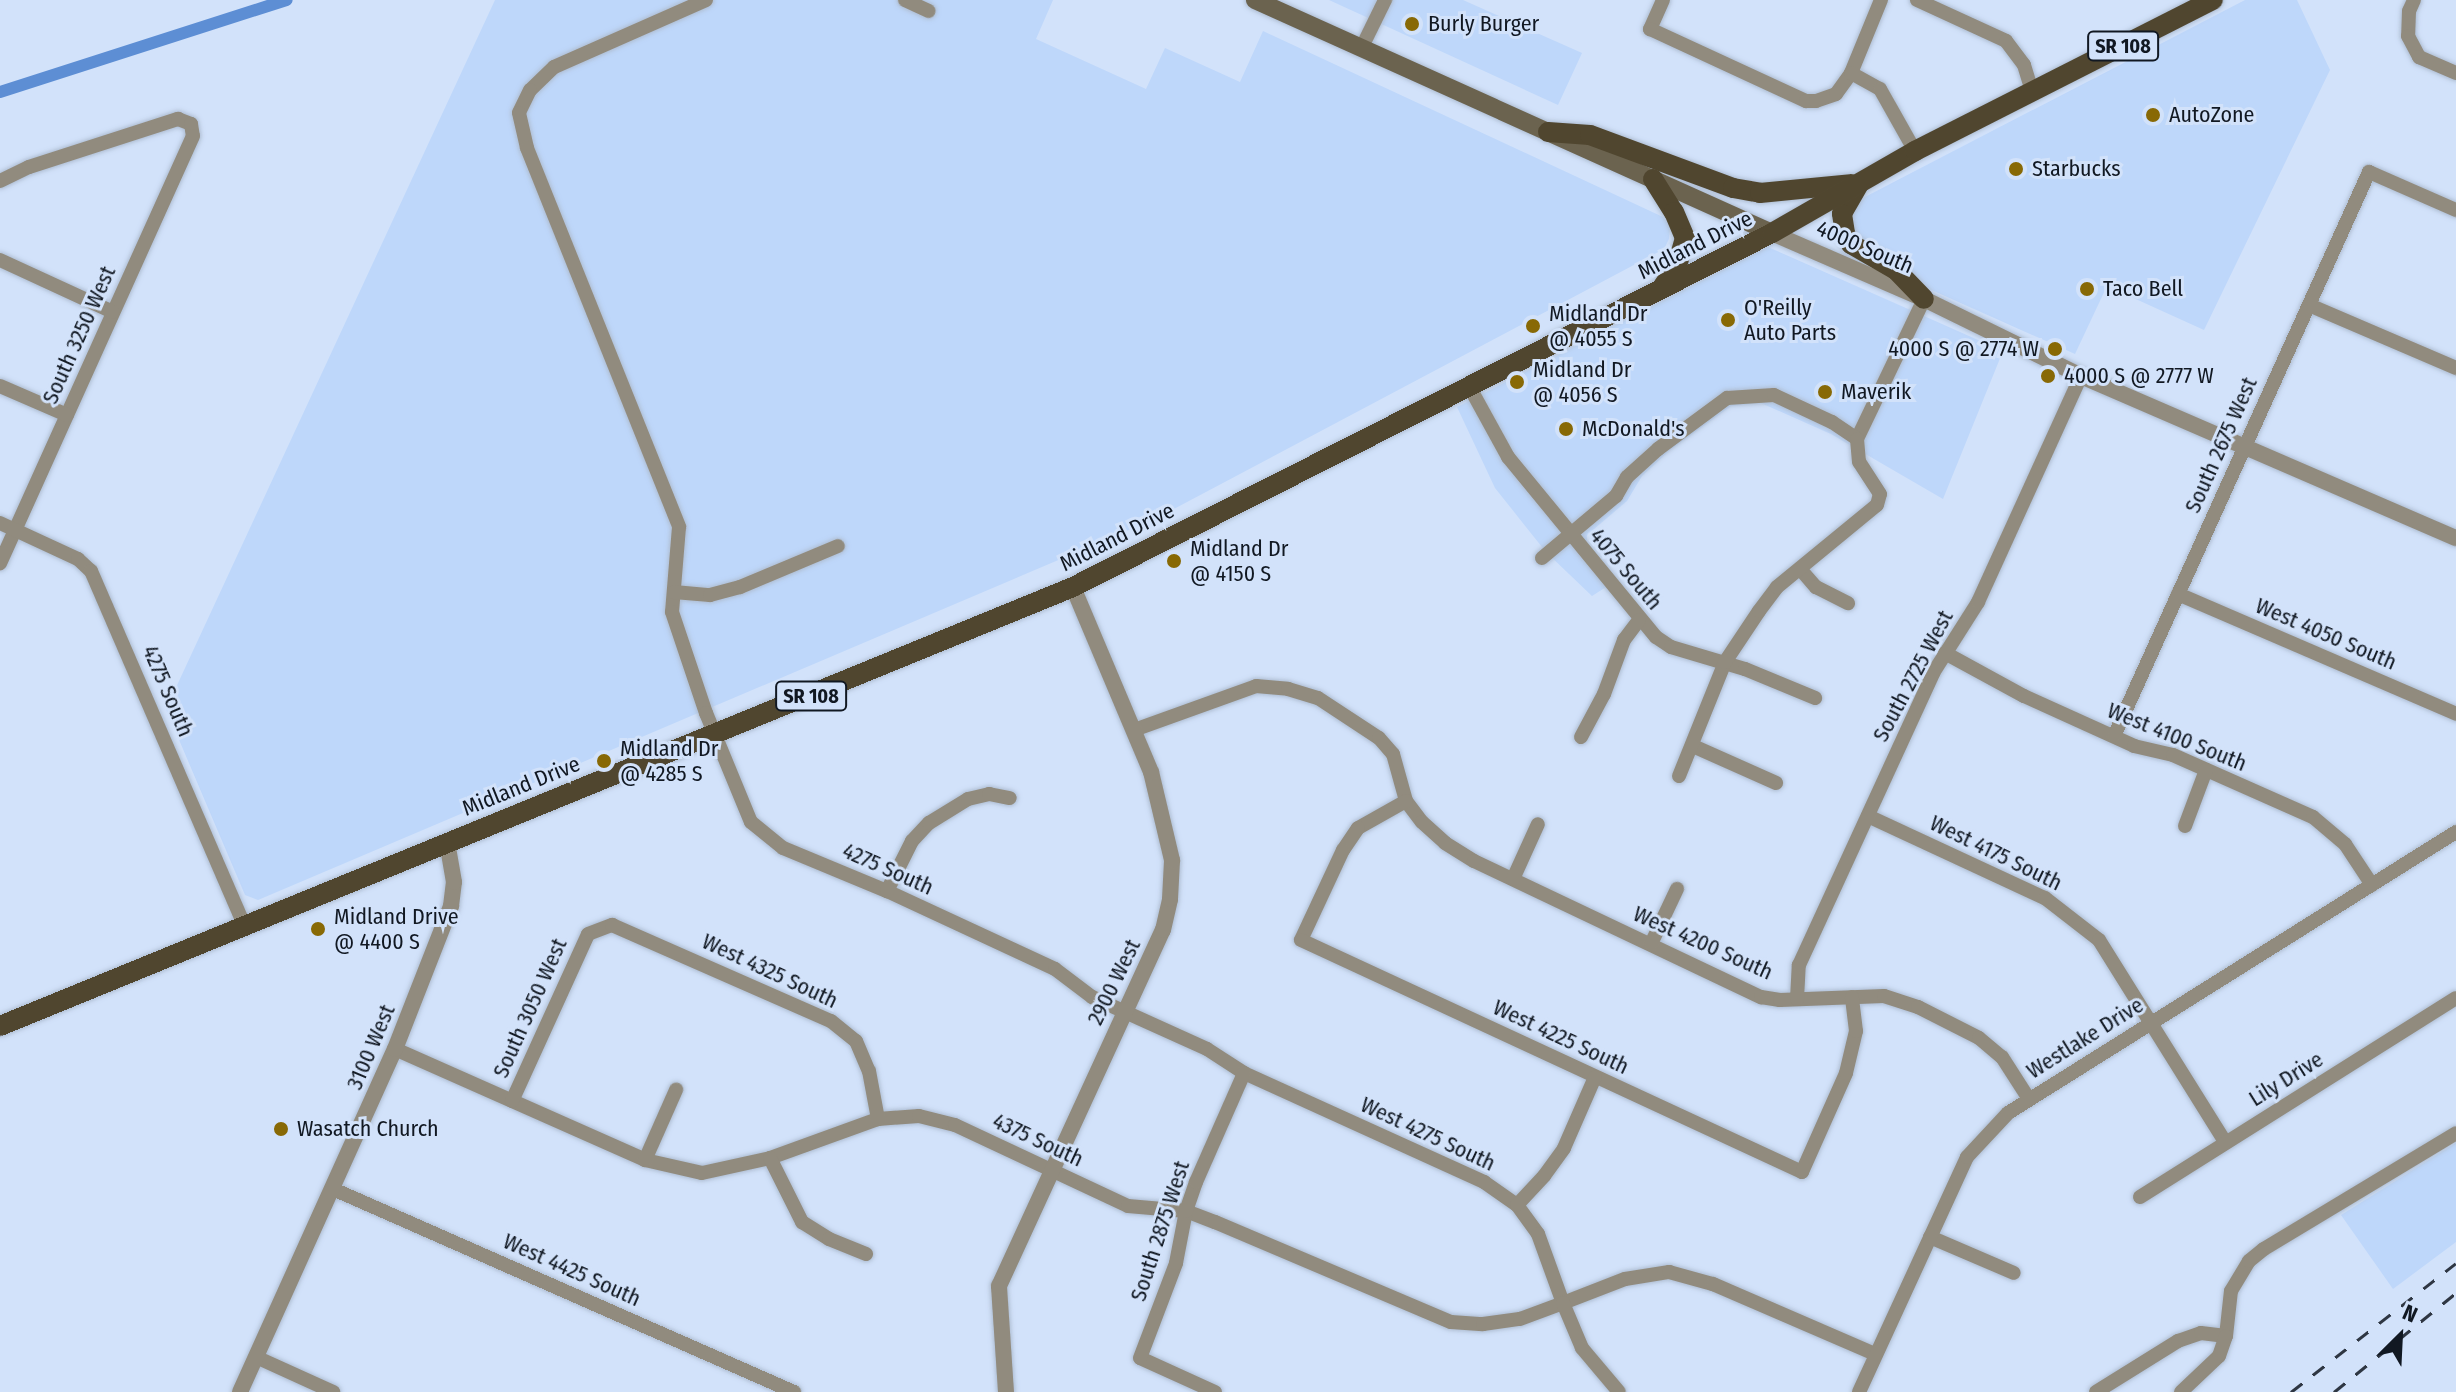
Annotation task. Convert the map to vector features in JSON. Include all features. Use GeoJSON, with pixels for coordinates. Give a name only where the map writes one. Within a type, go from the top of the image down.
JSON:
{"type":"FeatureCollection","features":[{"type":"Feature","properties":{"kind":"main road","name":"4000 South"},"geometry":{"type":"LineString","coordinates":[[1255,0],[1772,233]]}},
{"type":"Feature","properties":{"kind":"main road","name":"Midland Drive"},"geometry":{"type":"LineString","coordinates":[[0,1026],[1073,587],[1772,233],[1915,151],[2213,0]]}},
{"type":"Feature","properties":{"kind":"main road"},"geometry":{"type":"LineString","coordinates":[[1548,132],[1590,135],[1747,191],[1760,193],[1859,184]]}},
{"type":"Feature","properties":{"kind":"main road"},"geometry":{"type":"LineString","coordinates":[[1653,179],[1674,212],[1685,238],[1677,266],[1661,289]]}},
{"type":"Feature","properties":{"kind":"main road"},"geometry":{"type":"LineString","coordinates":[[1859,184],[1842,214],[1845,234],[1851,244],[1896,270],[1924,299]]}},
{"type":"Feature","properties":{"kind":"street","name":"4275 South"},"geometry":{"type":"LineString","coordinates":[[706,0],[554,67],[530,90],[519,113],[527,148],[679,527],[672,612],[715,735],[751,822],[783,848],[887,891],[1055,969],[1092,997]]}},
{"type":"Feature","properties":{"kind":"street"},"geometry":{"type":"LineString","coordinates":[[905,0],[929,11]]}},
{"type":"Feature","properties":{"kind":"street"},"geometry":{"type":"LineString","coordinates":[[1361,49],[1385,0]]}},
{"type":"Feature","properties":{"kind":"street"},"geometry":{"type":"LineString","coordinates":[[1663,0],[1650,29],[1806,101],[1826,99],[1836,94],[1851,73],[1881,0]]}},
{"type":"Feature","properties":{"kind":"street"},"geometry":{"type":"LineString","coordinates":[[1917,0],[2006,41],[2024,65],[2032,91]]}},
{"type":"Feature","properties":{"kind":"street"},"geometry":{"type":"LineString","coordinates":[[2414,0],[2409,11],[2408,36],[2419,57],[2456,73]]}},
{"type":"Feature","properties":{"kind":"street"},"geometry":{"type":"LineString","coordinates":[[1851,73],[1880,89],[1915,151]]}},
{"type":"Feature","properties":{"kind":"street","name":"South 3250 West"},"geometry":{"type":"LineString","coordinates":[[0,181],[29,167],[178,119],[191,124],[193,136],[0,563]]}},
{"type":"Feature","properties":{"kind":"street","name":"South 2675 West"},"geometry":{"type":"LineString","coordinates":[[2114,736],[2369,172],[2456,210]]}},
{"type":"Feature","properties":{"kind":"street","name":"4000 South"},"geometry":{"type":"LineString","coordinates":[[1772,233],[1924,299],[2081,376],[2456,538]]}},
{"type":"Feature","properties":{"kind":"street"},"geometry":{"type":"LineString","coordinates":[[0,260],[113,312]]}},
{"type":"Feature","properties":{"kind":"street"},"geometry":{"type":"LineString","coordinates":[[1679,776],[1725,662],[1777,587],[1877,505],[1880,494],[1859,462],[1857,439],[1924,299]]}},
{"type":"Feature","properties":{"kind":"street"},"geometry":{"type":"LineString","coordinates":[[2309,305],[2456,368]]}},
{"type":"Feature","properties":{"kind":"street","name":"South 2725 West"},"geometry":{"type":"LineString","coordinates":[[1797,999],[1799,965],[1945,653],[1978,602],[2081,376]]}},
{"type":"Feature","properties":{"kind":"street"},"geometry":{"type":"LineString","coordinates":[[0,386],[67,415]]}},
{"type":"Feature","properties":{"kind":"street","name":"4075 South"},"geometry":{"type":"LineString","coordinates":[[1469,386],[1508,457],[1639,620],[1671,647],[1725,662],[1815,698]]}},
{"type":"Feature","properties":{"kind":"street"},"geometry":{"type":"LineString","coordinates":[[1542,558],[1616,496],[1627,477],[1658,449],[1727,398],[1774,395],[1832,422],[1857,439]]}},
{"type":"Feature","properties":{"kind":"street","name":"4275 South"},"geometry":{"type":"LineString","coordinates":[[0,523],[78,559],[91,571],[244,925]]}},
{"type":"Feature","properties":{"kind":"street"},"geometry":{"type":"LineString","coordinates":[[674,592],[710,595],[740,587],[838,546]]}},
{"type":"Feature","properties":{"kind":"street"},"geometry":{"type":"LineString","coordinates":[[1801,570],[1816,587],[1848,603]]}},
{"type":"Feature","properties":{"kind":"street","name":"2900 West"},"geometry":{"type":"LineString","coordinates":[[1006,1392],[999,1286],[1163,930],[1172,860],[1165,820],[1134,730],[1073,587]]}},
{"type":"Feature","properties":{"kind":"street","name":"West 4050 South"},"geometry":{"type":"LineString","coordinates":[[2178,594],[2456,714]]}},
{"type":"Feature","properties":{"kind":"street"},"geometry":{"type":"LineString","coordinates":[[1581,737],[1604,694],[1624,640],[1639,620]]}},
{"type":"Feature","properties":{"kind":"street","name":"West 4100 South"},"geometry":{"type":"LineString","coordinates":[[1945,653],[2024,696],[2313,817],[2345,844],[2372,885]]}},
{"type":"Feature","properties":{"kind":"street","name":"West 4200 South"},"geometry":{"type":"LineString","coordinates":[[1134,730],[1256,686],[1288,689],[1318,698],[1401,752],[1406,801],[1445,843],[1513,879],[1761,997],[1884,996],[1918,1007],[1979,1038],[2002,1057],[2029,1099]]}},
{"type":"Feature","properties":{"kind":"street"},"geometry":{"type":"LineString","coordinates":[[1693,746],[1776,783]]}},
{"type":"Feature","properties":{"kind":"street"},"geometry":{"type":"LineString","coordinates":[[2185,826],[2206,770]]}},
{"type":"Feature","properties":{"kind":"street"},"geometry":{"type":"LineString","coordinates":[[887,891],[912,841],[929,823],[968,799],[989,794],[1010,798]]}},
{"type":"Feature","properties":{"kind":"street","name":"West 4225 South"},"geometry":{"type":"LineString","coordinates":[[1406,801],[1358,828],[1343,850],[1301,940],[1802,1172],[1846,1073],[1856,1031],[1852,997]]}},
{"type":"Feature","properties":{"kind":"street","name":"West 4175 South"},"geometry":{"type":"LineString","coordinates":[[1868,816],[2045,898],[2099,940],[2226,1143]]}},
{"type":"Feature","properties":{"kind":"street"},"geometry":{"type":"LineString","coordinates":[[1513,879],[1538,824]]}},
{"type":"Feature","properties":{"kind":"street","name":"Westlake Drive"},"geometry":{"type":"LineString","coordinates":[[1859,1392],[1967,1157],[2008,1113],[2456,832]]}},
{"type":"Feature","properties":{"kind":"street","name":"3100 West"},"geometry":{"type":"LineString","coordinates":[[240,1392],[395,1049],[451,906],[454,882],[447,842]]}},
{"type":"Feature","properties":{"kind":"street"},"geometry":{"type":"LineString","coordinates":[[1651,944],[1677,889]]}},
{"type":"Feature","properties":{"kind":"street","name":"West 4325 South"},"geometry":{"type":"LineString","coordinates":[[588,934],[612,925],[831,1021],[856,1041],[869,1071],[878,1119]]}},
{"type":"Feature","properties":{"kind":"street","name":"South 3050 West"},"geometry":{"type":"LineString","coordinates":[[512,1101],[588,934]]}},
{"type":"Feature","properties":{"kind":"street","name":"West 4275 South"},"geometry":{"type":"LineString","coordinates":[[1092,997],[1207,1049],[1244,1073],[1484,1182],[1517,1205],[1538,1234],[1563,1303]]}},
{"type":"Feature","properties":{"kind":"street","name":"Lily Drive"},"geometry":{"type":"LineString","coordinates":[[2140,1197],[2456,998]]}},
{"type":"Feature","properties":{"kind":"street","name":"4375 South"},"geometry":{"type":"LineString","coordinates":[[395,1049],[645,1160],[702,1173],[770,1158],[878,1119],[919,1116],[955,1125],[1128,1206],[1186,1211],[1451,1322],[1483,1324],[1520,1319],[1563,1303]]}},
{"type":"Feature","properties":{"kind":"street","name":"South 2875 West"},"geometry":{"type":"LineString","coordinates":[[1215,1392],[1140,1358],[1176,1263],[1186,1211],[1244,1073]]}},
{"type":"Feature","properties":{"kind":"street"},"geometry":{"type":"LineString","coordinates":[[1517,1205],[1564,1148],[1595,1077]]}},
{"type":"Feature","properties":{"kind":"street"},"geometry":{"type":"LineString","coordinates":[[645,1160],[676,1090]]}},
{"type":"Feature","properties":{"kind":"street"},"geometry":{"type":"LineString","coordinates":[[2181,1392],[2219,1356],[2226,1336],[2231,1291],[2237,1277],[2256,1255],[2456,1133]]}},
{"type":"Feature","properties":{"kind":"street"},"geometry":{"type":"LineString","coordinates":[[770,1158],[802,1222],[829,1239],[866,1254]]}},
{"type":"Feature","properties":{"kind":"street","name":"West 4425 South"},"geometry":{"type":"LineString","coordinates":[[333,1189],[764,1386],[794,1392]]}},
{"type":"Feature","properties":{"kind":"street"},"geometry":{"type":"LineString","coordinates":[[1930,1237],[2014,1273]]}},
{"type":"Feature","properties":{"kind":"street"},"geometry":{"type":"LineString","coordinates":[[1619,1392],[1582,1348],[1563,1303],[1625,1279],[1669,1272],[1713,1284],[1875,1354]]}},
{"type":"Feature","properties":{"kind":"street"},"geometry":{"type":"LineString","coordinates":[[2096,1392],[2178,1341],[2201,1333],[2226,1336]]}},
{"type":"Feature","properties":{"kind":"street"},"geometry":{"type":"LineString","coordinates":[[256,1357],[333,1392]]}},
{"type":"Feature","properties":{"kind":"shaded area"},"geometry":{"type":"Polygon","coordinates":[[[495,0],[1053,0],[1036,39],[1146,89],[1165,48],[1240,82],[1263,31],[1663,217],[1670,226],[1669,239],[1664,249],[1155,519],[258,900],[245,895],[166,709],[495,0]]]}},
{"type":"Feature","properties":{"kind":"shaded area"},"geometry":{"type":"Polygon","coordinates":[[[1329,0],[1463,0],[1582,53],[1558,105],[1329,0]]]}},
{"type":"Feature","properties":{"kind":"shaded area"},"geometry":{"type":"Polygon","coordinates":[[[2245,0],[2297,0],[2330,70],[2204,330],[2107,286],[2075,354],[1844,251],[1836,212],[2245,0]]]}},
{"type":"Feature","properties":{"kind":"shaded area"},"geometry":{"type":"Polygon","coordinates":[[[1768,247],[2003,351],[1943,499],[1831,434],[1761,403],[1731,406],[1670,450],[1642,476],[1627,501],[1587,535],[1587,543],[1617,580],[1592,596],[1546,552],[1495,488],[1457,407],[1768,247]]]}},
{"type":"Feature","properties":{"kind":"shaded area"},"geometry":{"type":"Polygon","coordinates":[[[2456,1143],[2456,1242],[2393,1289],[2341,1215],[2456,1143]]]}},
{"type":"Feature","properties":{"kind":"waterway"},"geometry":{"type":"LineString","coordinates":[[0,92],[287,0]]}},
{"type":"Feature","properties":{"kind":"railway"},"geometry":{"type":"LineString","coordinates":[[2291,1392],[2456,1263]]}},
{"type":"Feature","properties":{"kind":"railway"},"geometry":{"type":"LineString","coordinates":[[2334,1392],[2456,1293]]}},
{"type":"Feature","properties":{"kind":"place","name":"Burly Burger"},"geometry":{"type":"Point","coordinates":[1412,24]}},
{"type":"Feature","properties":{"kind":"place","name":"AutoZone"},"geometry":{"type":"Point","coordinates":[2153,115]}},
{"type":"Feature","properties":{"kind":"place","name":"Starbucks"},"geometry":{"type":"Point","coordinates":[2016,169]}},
{"type":"Feature","properties":{"kind":"place","name":"Taco Bell"},"geometry":{"type":"Point","coordinates":[2087,289]}},
{"type":"Feature","properties":{"kind":"place","name":"O'Reilly Auto Parts"},"geometry":{"type":"Point","coordinates":[1728,320]}},
{"type":"Feature","properties":{"kind":"place","name":"Midland Dr @ 4055 S"},"geometry":{"type":"Point","coordinates":[1533,326]}},
{"type":"Feature","properties":{"kind":"place","name":"4000 S @ 2774 W"},"geometry":{"type":"Point","coordinates":[2055,349]}},
{"type":"Feature","properties":{"kind":"place","name":"4000 S @ 2777 W"},"geometry":{"type":"Point","coordinates":[2048,376]}},
{"type":"Feature","properties":{"kind":"place","name":"Midland Dr @ 4056 S"},"geometry":{"type":"Point","coordinates":[1517,382]}},
{"type":"Feature","properties":{"kind":"place","name":"Maverik"},"geometry":{"type":"Point","coordinates":[1825,392]}},
{"type":"Feature","properties":{"kind":"place","name":"McDonald's"},"geometry":{"type":"Point","coordinates":[1566,429]}},
{"type":"Feature","properties":{"kind":"place","name":"Midland Dr @ 4150 S"},"geometry":{"type":"Point","coordinates":[1174,561]}},
{"type":"Feature","properties":{"kind":"place","name":"Midland Dr @ 4285 S"},"geometry":{"type":"Point","coordinates":[604,761]}},
{"type":"Feature","properties":{"kind":"place","name":"Midland Drive @ 4400 S"},"geometry":{"type":"Point","coordinates":[318,929]}},
{"type":"Feature","properties":{"kind":"place","name":"Wasatch Church"},"geometry":{"type":"Point","coordinates":[281,1129]}}]}
